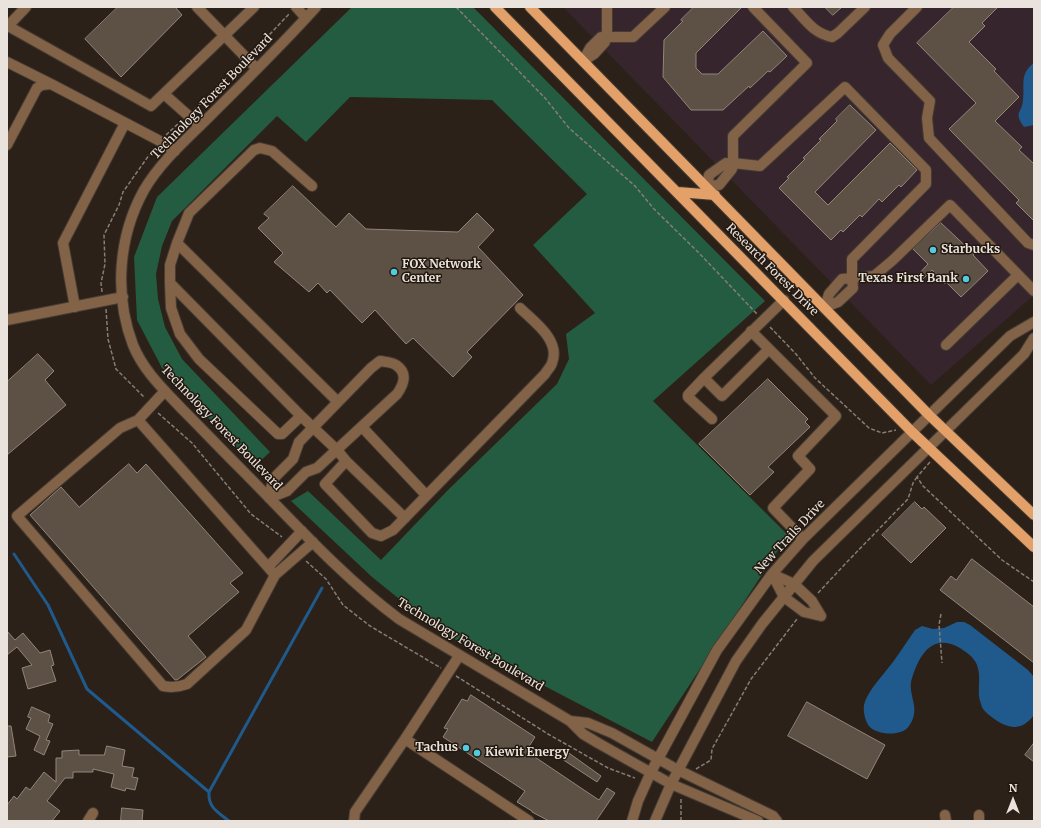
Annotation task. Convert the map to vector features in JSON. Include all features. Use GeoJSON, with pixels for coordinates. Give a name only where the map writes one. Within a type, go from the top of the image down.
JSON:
{"type":"FeatureCollection","features":[{"type":"Feature","properties":{"kind":"main road","name":"Research Forest Drive"},"geometry":{"type":"LineString","coordinates":[[495,7],[912,432],[1034,547]]}},
{"type":"Feature","properties":{"kind":"main road","name":"Research Forest Drive"},"geometry":{"type":"LineString","coordinates":[[530,7],[707,186],[929,415],[1034,515]]}},
{"type":"Feature","properties":{"kind":"main road"},"geometry":{"type":"LineString","coordinates":[[678,192],[715,195]]}},
{"type":"Feature","properties":{"kind":"street"},"geometry":{"type":"LineString","coordinates":[[26,7],[8,26],[151,106],[254,7]]}},
{"type":"Feature","properties":{"kind":"street"},"geometry":{"type":"LineString","coordinates":[[197,7],[257,69]]}},
{"type":"Feature","properties":{"kind":"street"},"geometry":{"type":"LineString","coordinates":[[296,7],[306,18]]}},
{"type":"Feature","properties":{"kind":"street","name":"Technology Forest Boulevard"},"geometry":{"type":"LineString","coordinates":[[316,7],[257,69],[169,157],[145,189],[128,225],[122,263],[122,297],[127,324],[134,346],[145,367],[165,391],[269,498],[374,601],[399,619],[459,656],[570,721],[583,734],[598,743],[671,784],[746,819],[758,821]]}},
{"type":"Feature","properties":{"kind":"street"},"geometry":{"type":"LineString","coordinates":[[583,61],[594,54],[606,42],[607,7]]}},
{"type":"Feature","properties":{"kind":"street"},"geometry":{"type":"LineString","coordinates":[[606,38],[633,37],[665,7]]}},
{"type":"Feature","properties":{"kind":"street"},"geometry":{"type":"LineString","coordinates":[[707,186],[719,185],[732,169],[733,136],[807,63],[753,7]]}},
{"type":"Feature","properties":{"kind":"street"},"geometry":{"type":"LineString","coordinates":[[793,7],[816,31],[823,35],[832,37],[838,34],[865,7]]}},
{"type":"Feature","properties":{"kind":"street"},"geometry":{"type":"LineString","coordinates":[[917,7],[890,34],[883,45],[888,58],[930,101],[927,118],[929,138],[1028,243],[1034,245]]}},
{"type":"Feature","properties":{"kind":"street"},"geometry":{"type":"LineString","coordinates":[[7,62],[158,140],[175,151]]}},
{"type":"Feature","properties":{"kind":"street"},"geometry":{"type":"LineString","coordinates":[[7,145],[37,88],[42,85],[51,84]]}},
{"type":"Feature","properties":{"kind":"street"},"geometry":{"type":"LineString","coordinates":[[732,164],[760,166],[844,87],[926,170],[926,184],[852,259],[853,288],[838,302],[825,307]]}},
{"type":"Feature","properties":{"kind":"street"},"geometry":{"type":"LineString","coordinates":[[164,94],[200,126]]}},
{"type":"Feature","properties":{"kind":"street"},"geometry":{"type":"LineString","coordinates":[[75,307],[63,243],[125,123]]}},
{"type":"Feature","properties":{"kind":"street"},"geometry":{"type":"LineString","coordinates":[[301,416],[282,434],[278,434],[199,359],[180,334],[172,308],[170,265],[176,243],[189,213],[254,150],[260,148],[272,151],[312,186]]}},
{"type":"Feature","properties":{"kind":"street"},"geometry":{"type":"LineString","coordinates":[[852,278],[874,276],[893,260],[950,205],[1034,291]]}},
{"type":"Feature","properties":{"kind":"street"},"geometry":{"type":"LineString","coordinates":[[176,243],[338,402]]}},
{"type":"Feature","properties":{"kind":"street"},"geometry":{"type":"LineString","coordinates":[[946,345],[1018,275]]}},
{"type":"Feature","properties":{"kind":"street"},"geometry":{"type":"LineString","coordinates":[[170,284],[313,428],[337,450],[346,461],[405,518]]}},
{"type":"Feature","properties":{"kind":"street"},"geometry":{"type":"LineString","coordinates":[[7,320],[122,297]]}},
{"type":"Feature","properties":{"kind":"street"},"geometry":{"type":"LineString","coordinates":[[712,419],[688,397],[688,395],[784,300]]}},
{"type":"Feature","properties":{"kind":"street"},"geometry":{"type":"LineString","coordinates":[[346,461],[325,484],[372,533],[381,536],[393,530],[545,374],[552,363],[554,350],[548,336],[520,308]]}},
{"type":"Feature","properties":{"kind":"street","name":"New Trails Drive"},"geometry":{"type":"LineString","coordinates":[[632,821],[638,801],[651,772],[717,650],[772,574],[803,539],[1010,336],[1034,322]]}},
{"type":"Feature","properties":{"kind":"street"},"geometry":{"type":"LineString","coordinates":[[751,331],[836,416],[798,456],[810,469],[773,508],[803,539]]}},
{"type":"Feature","properties":{"kind":"street"},"geometry":{"type":"LineString","coordinates":[[655,821],[678,770],[736,662],[762,624],[813,561],[932,450],[945,430],[1024,354],[1034,338]]}},
{"type":"Feature","properties":{"kind":"street"},"geometry":{"type":"LineString","coordinates":[[704,378],[722,396],[769,349]]}},
{"type":"Feature","properties":{"kind":"street"},"geometry":{"type":"LineString","coordinates":[[380,361],[395,364],[402,372],[404,384],[398,394],[317,468],[306,472],[288,491],[269,498],[273,478],[293,459],[298,442],[371,368],[380,361]]}},
{"type":"Feature","properties":{"kind":"street"},"geometry":{"type":"LineString","coordinates":[[165,391],[138,420],[120,428],[17,516],[163,686],[169,688],[187,684],[246,630],[275,575],[313,542]]}},
{"type":"Feature","properties":{"kind":"street"},"geometry":{"type":"LineString","coordinates":[[138,420],[275,575]]}},
{"type":"Feature","properties":{"kind":"street"},"geometry":{"type":"LineString","coordinates":[[362,427],[426,495]]}},
{"type":"Feature","properties":{"kind":"street"},"geometry":{"type":"LineString","coordinates":[[268,568],[302,531]]}},
{"type":"Feature","properties":{"kind":"street"},"geometry":{"type":"LineString","coordinates":[[772,574],[794,584],[812,601],[821,616],[804,612],[784,597],[772,574]]}},
{"type":"Feature","properties":{"kind":"street"},"geometry":{"type":"LineString","coordinates":[[354,821],[355,812],[459,656]]}},
{"type":"Feature","properties":{"kind":"street","name":"Technology Forest Boulevard"},"geometry":{"type":"LineString","coordinates":[[570,721],[588,723],[612,733],[678,770],[773,816],[776,821]]}},
{"type":"Feature","properties":{"kind":"street"},"geometry":{"type":"LineString","coordinates":[[405,739],[529,821]]}},
{"type":"Feature","properties":{"kind":"path"},"geometry":{"type":"LineString","coordinates":[[456,7],[545,98],[569,128],[635,186],[654,209],[699,253],[796,354],[815,378],[869,428],[882,433],[898,430]]}},
{"type":"Feature","properties":{"kind":"path"},"geometry":{"type":"LineString","coordinates":[[812,601],[846,563],[908,499],[913,483],[930,463],[932,450]]}},
{"type":"Feature","properties":{"kind":"path"},"geometry":{"type":"LineString","coordinates":[[917,477],[923,486],[996,554],[1034,582]]}},
{"type":"Feature","properties":{"kind":"path"},"geometry":{"type":"LineString","coordinates":[[692,776],[696,767],[711,760],[712,749],[751,679],[804,612]]}},
{"type":"Feature","properties":{"kind":"path"},"geometry":{"type":"LineString","coordinates":[[941,614],[938,625],[942,663]]}},
{"type":"Feature","properties":{"kind":"path"},"geometry":{"type":"LineString","coordinates":[[681,821],[681,798],[685,790]]}},
{"type":"Feature","properties":{"kind":"shaded area"},"geometry":{"type":"Polygon","coordinates":[[[563,7],[1034,7],[1034,295],[931,385],[563,7]]]}},
{"type":"Feature","properties":{"kind":"green space"},"geometry":{"type":"Polygon","coordinates":[[[352,7],[473,7],[765,301],[653,401],[788,535],[652,742],[439,631],[372,577],[291,501],[308,491],[381,560],[447,491],[557,384],[569,359],[566,334],[595,313],[533,245],[587,194],[492,100],[350,97],[306,142],[277,116],[172,221],[162,246],[156,274],[158,299],[165,327],[182,359],[270,452],[254,467],[162,368],[137,320],[134,257],[157,197],[352,7]]]}},
{"type":"Feature","properties":{"kind":"water"},"geometry":{"type":"Polygon","coordinates":[[[1034,63],[1034,125],[1024,127],[1019,118],[1019,113],[1023,100],[1024,75],[1029,67],[1034,63]]]}},
{"type":"Feature","properties":{"kind":"water"},"geometry":{"type":"Polygon","coordinates":[[[957,622],[964,622],[970,625],[1028,670],[1034,677],[1034,715],[1024,724],[1014,727],[1004,725],[989,715],[983,708],[980,699],[979,675],[974,659],[958,647],[950,644],[938,643],[927,649],[923,654],[912,676],[911,688],[914,714],[906,730],[889,734],[872,729],[869,726],[865,716],[864,705],[867,696],[915,630],[922,626],[933,629],[944,628],[957,622]]]}},
{"type":"Feature","properties":{"kind":"building"},"geometry":{"type":"Polygon","coordinates":[[[118,7],[175,7],[182,15],[121,77],[85,39],[118,7]]]}},
{"type":"Feature","properties":{"kind":"building"},"geometry":{"type":"Polygon","coordinates":[[[694,7],[742,7],[696,53],[696,68],[702,74],[718,74],[763,31],[787,56],[750,88],[749,86],[723,110],[691,110],[663,77],[664,40],[683,21],[681,20],[694,7]]]}},
{"type":"Feature","properties":{"kind":"building"},"geometry":{"type":"Polygon","coordinates":[[[825,7],[842,7],[833,15],[825,7]]]}},
{"type":"Feature","properties":{"kind":"building"},"geometry":{"type":"Polygon","coordinates":[[[954,7],[998,7],[982,23],[985,26],[969,42],[996,69],[994,71],[1019,97],[995,121],[1022,147],[1019,150],[1034,164],[1034,221],[1016,203],[1019,200],[949,129],[976,103],[917,43],[954,7]]]}},
{"type":"Feature","properties":{"kind":"building"},"geometry":{"type":"Polygon","coordinates":[[[850,105],[876,130],[815,192],[828,205],[890,143],[917,170],[901,187],[899,185],[882,202],[879,199],[862,217],[860,215],[843,232],[841,230],[831,240],[779,188],[789,178],[787,177],[805,159],[803,158],[821,140],[819,139],[837,121],[836,119],[850,105]]]}},
{"type":"Feature","properties":{"kind":"building","name":"FOX Network Center"},"geometry":{"type":"Polygon","coordinates":[[[293,186],[336,227],[349,213],[366,229],[458,232],[477,213],[494,230],[478,247],[523,295],[467,352],[472,357],[453,377],[413,338],[406,344],[375,310],[362,323],[330,290],[327,293],[318,283],[309,292],[274,262],[283,253],[258,228],[269,218],[264,214],[293,186]]]}},
{"type":"Feature","properties":{"kind":"building"},"geometry":{"type":"Polygon","coordinates":[[[941,223],[974,254],[973,255],[988,271],[961,297],[946,282],[945,284],[932,270],[922,280],[917,276],[928,264],[913,249],[941,223]]]}},
{"type":"Feature","properties":{"kind":"building"},"geometry":{"type":"Polygon","coordinates":[[[38,354],[54,371],[45,380],[66,405],[7,455],[7,382],[38,354]]]}},
{"type":"Feature","properties":{"kind":"building"},"geometry":{"type":"Polygon","coordinates":[[[768,379],[808,419],[805,422],[810,427],[768,467],[774,472],[750,495],[699,444],[768,379]]]}},
{"type":"Feature","properties":{"kind":"building"},"geometry":{"type":"Polygon","coordinates":[[[129,464],[137,473],[146,464],[243,573],[230,583],[239,592],[188,636],[206,657],[177,680],[175,680],[30,515],[61,487],[79,507],[129,464]]]}},
{"type":"Feature","properties":{"kind":"building"},"geometry":{"type":"Polygon","coordinates":[[[915,502],[922,509],[924,507],[946,528],[911,563],[882,535],[915,502]]]}},
{"type":"Feature","properties":{"kind":"building"},"geometry":{"type":"Polygon","coordinates":[[[972,559],[1034,607],[1034,663],[940,590],[951,576],[956,580],[972,559]]]}},
{"type":"Feature","properties":{"kind":"building"},"geometry":{"type":"Polygon","coordinates":[[[7,631],[15,640],[23,633],[40,653],[50,650],[54,665],[51,666],[56,681],[28,689],[22,668],[32,665],[17,647],[7,655],[7,631]]]}},
{"type":"Feature","properties":{"kind":"building"},"geometry":{"type":"Polygon","coordinates":[[[471,695],[535,737],[526,751],[599,800],[607,788],[615,793],[596,821],[549,821],[532,812],[517,802],[525,791],[443,737],[448,729],[444,728],[462,699],[467,701],[471,695]]]}},
{"type":"Feature","properties":{"kind":"building"},"geometry":{"type":"Polygon","coordinates":[[[807,702],[885,745],[867,779],[788,736],[807,702]]]}},
{"type":"Feature","properties":{"kind":"building"},"geometry":{"type":"Polygon","coordinates":[[[32,707],[50,715],[48,722],[53,724],[46,740],[50,741],[44,755],[34,750],[40,736],[26,729],[31,718],[28,717],[32,707]]]}},
{"type":"Feature","properties":{"kind":"building"},"geometry":{"type":"Polygon","coordinates":[[[7,726],[11,726],[16,756],[7,757],[7,726]]]}},
{"type":"Feature","properties":{"kind":"building"},"geometry":{"type":"Polygon","coordinates":[[[1034,743],[1034,762],[1025,755],[1034,743]]]}},
{"type":"Feature","properties":{"kind":"building"},"geometry":{"type":"Polygon","coordinates":[[[107,746],[125,750],[122,766],[134,768],[132,777],[138,778],[135,790],[126,788],[125,791],[111,787],[114,774],[93,769],[93,772],[73,772],[73,778],[65,778],[47,801],[60,811],[52,821],[7,821],[7,805],[14,796],[17,799],[26,787],[30,790],[44,772],[56,782],[56,758],[62,758],[62,751],[79,750],[79,755],[104,755],[107,746]]]}},
{"type":"Feature","properties":{"kind":"building"},"geometry":{"type":"Polygon","coordinates":[[[566,751],[601,776],[597,782],[562,759],[566,751]]]}},
{"type":"Feature","properties":{"kind":"building"},"geometry":{"type":"Polygon","coordinates":[[[122,808],[143,810],[142,821],[121,821],[122,808]]]}},
{"type":"Feature","properties":{"kind":"waterway"},"geometry":{"type":"LineString","coordinates":[[14,554],[48,605],[87,689],[209,792]]}},
{"type":"Feature","properties":{"kind":"waterway"},"geometry":{"type":"LineString","coordinates":[[229,821],[214,809],[210,802],[209,792],[322,588]]}},
{"type":"Feature","properties":{"kind":"place","name":"Starbucks"},"geometry":{"type":"Point","coordinates":[933,250]}},
{"type":"Feature","properties":{"kind":"place","name":"FOX Network Center"},"geometry":{"type":"Point","coordinates":[394,272]}},
{"type":"Feature","properties":{"kind":"place","name":"Texas First Bank"},"geometry":{"type":"Point","coordinates":[966,279]}},
{"type":"Feature","properties":{"kind":"place","name":"Tachus"},"geometry":{"type":"Point","coordinates":[466,748]}},
{"type":"Feature","properties":{"kind":"place","name":"Kiewit Energy"},"geometry":{"type":"Point","coordinates":[477,753]}}]}
